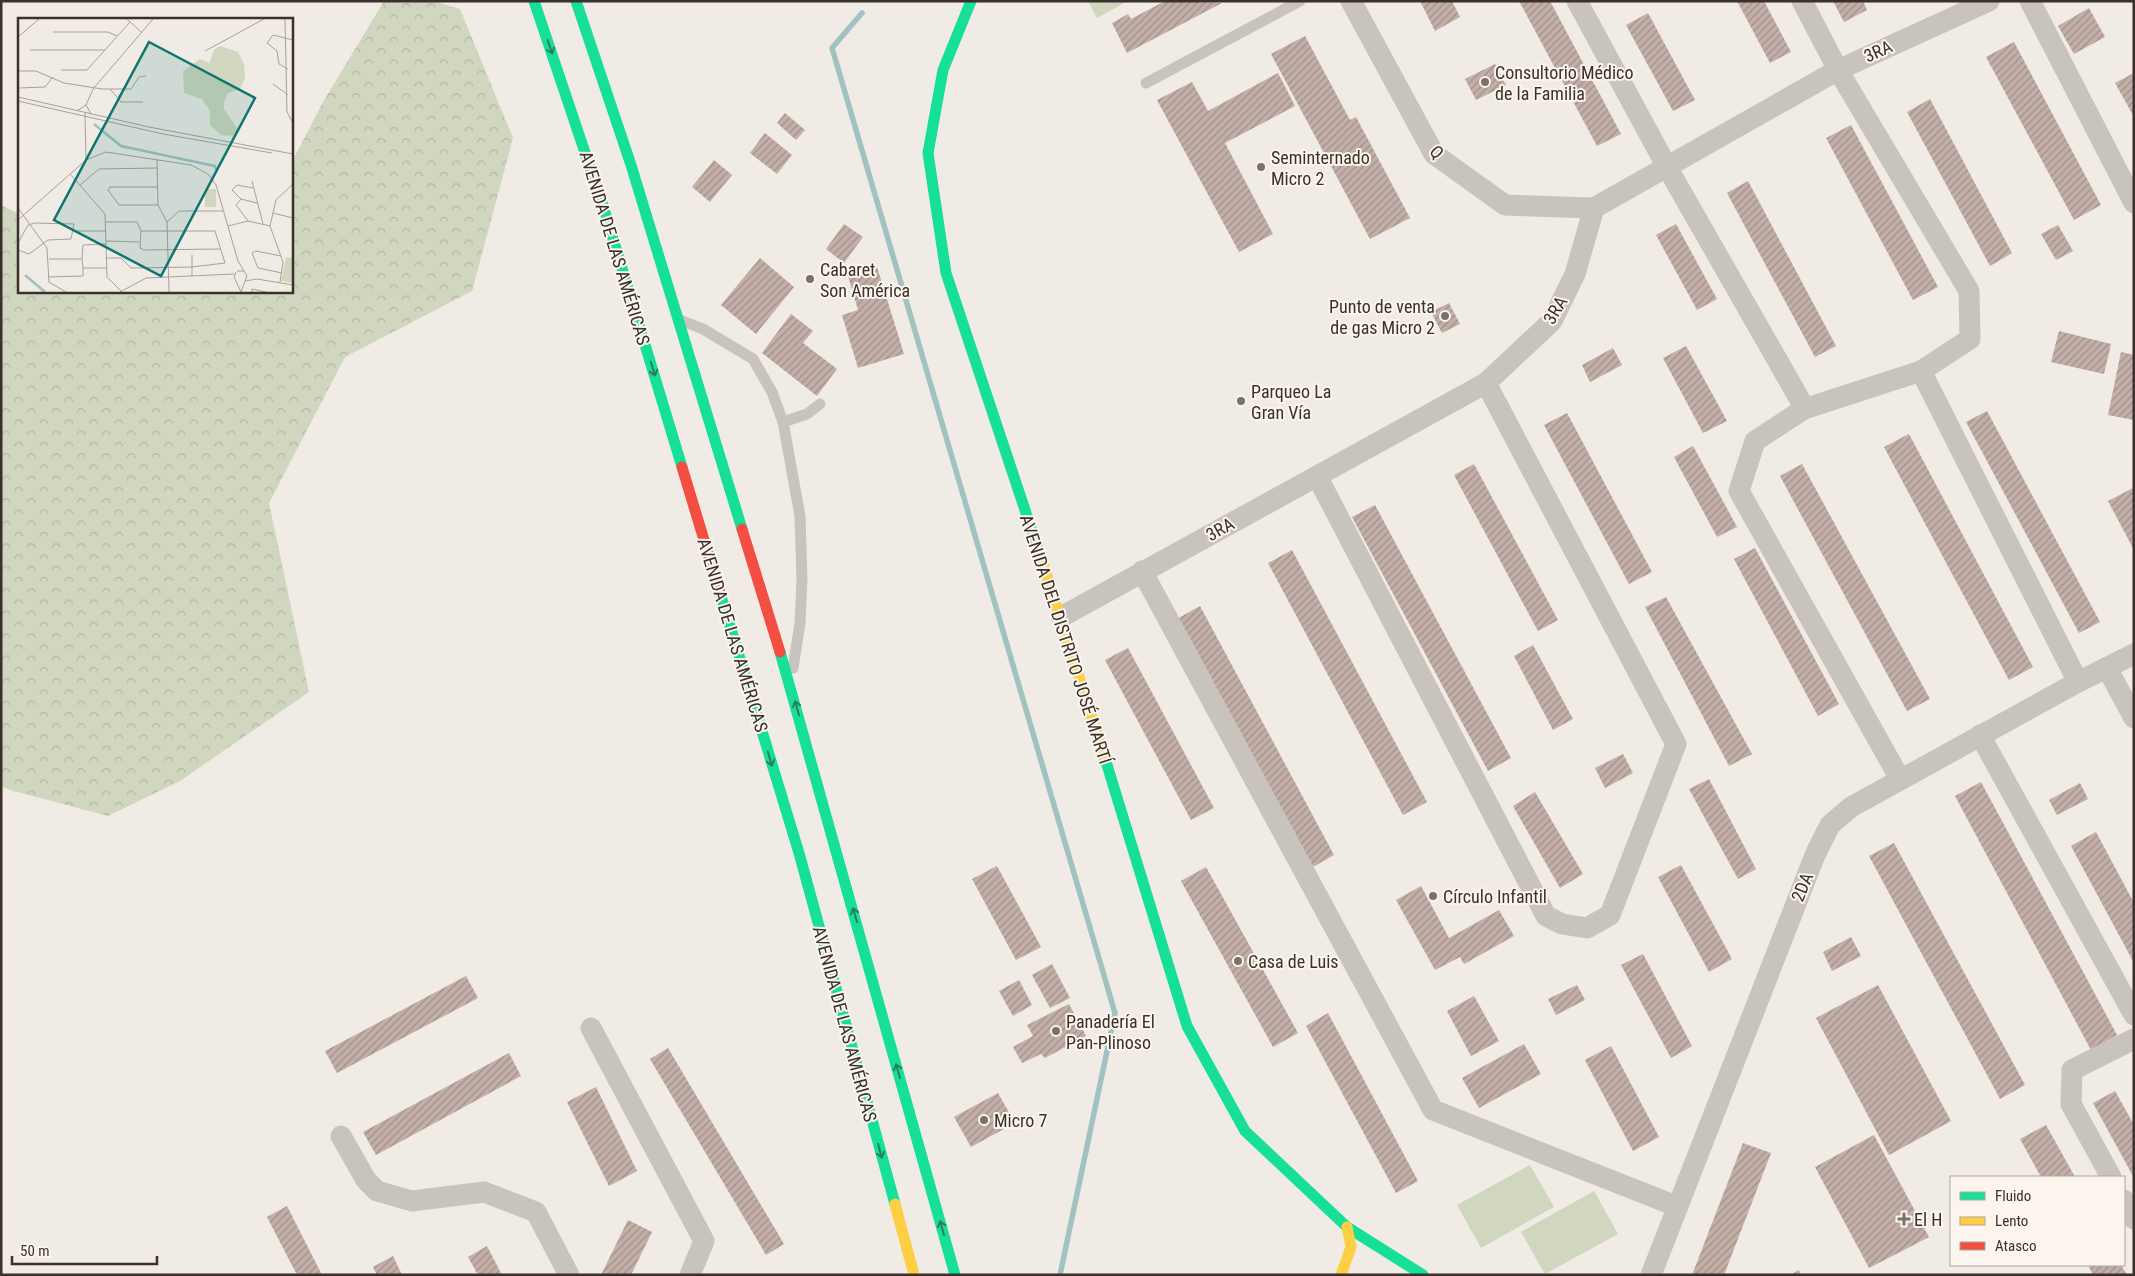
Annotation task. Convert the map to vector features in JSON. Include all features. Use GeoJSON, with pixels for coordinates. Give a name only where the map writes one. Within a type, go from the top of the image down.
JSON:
{"type":"FeatureCollection","features":[{"type":"Feature","properties":{"kind":"main road","name":"AVENIDA DE LAS AMÉRICAS"},"geometry":{"type":"LineString","coordinates":[[534,1],[604,209],[799,853],[914,1275]]}},
{"type":"Feature","properties":{"kind":"main road"},"geometry":{"type":"LineString","coordinates":[[576,1],[631,165],[676,318],[790,684],[955,1275]]}},
{"type":"Feature","properties":{"kind":"main road","name":"AVENIDA DEL DISTRITO JOSÉ MARTÍ"},"geometry":{"type":"LineString","coordinates":[[971,1],[943,70],[928,152],[944,264],[1061,617],[1187,1026],[1245,1131],[1347,1227],[1419,1274]]}},
{"type":"Feature","properties":{"kind":"main road"},"geometry":{"type":"LineString","coordinates":[[1341,1275],[1351,1247],[1347,1227]]}},
{"type":"Feature","properties":{"kind":"street","name":"Q"},"geometry":{"type":"LineString","coordinates":[[1351,1],[1434,154],[1505,205],[1594,208]]}},
{"type":"Feature","properties":{"kind":"street"},"geometry":{"type":"LineString","coordinates":[[1577,1],[1667,167],[1804,409]]}},
{"type":"Feature","properties":{"kind":"street"},"geometry":{"type":"LineString","coordinates":[[1802,1],[1838,70],[1969,291],[1970,339],[1921,372],[1804,409],[1756,441],[1739,491],[1900,779]]}},
{"type":"Feature","properties":{"kind":"street","name":"3RA"},"geometry":{"type":"LineString","coordinates":[[1061,617],[1486,383],[1552,321],[1575,274],[1594,208],[1838,70],[1989,1]]}},
{"type":"Feature","properties":{"kind":"street"},"geometry":{"type":"LineString","coordinates":[[2030,1],[2134,202]]}},
{"type":"Feature","properties":{"kind":"street"},"geometry":{"type":"LineString","coordinates":[[1921,372],[2078,682]]}},
{"type":"Feature","properties":{"kind":"street"},"geometry":{"type":"LineString","coordinates":[[1317,476],[1546,916],[1562,924],[1587,928],[1610,914],[1676,744],[1486,383]]}},
{"type":"Feature","properties":{"kind":"street"},"geometry":{"type":"LineString","coordinates":[[1142,571],[1433,1110],[1676,1206]]}},
{"type":"Feature","properties":{"kind":"street","name":"2DA"},"geometry":{"type":"LineString","coordinates":[[1651,1275],[1676,1206],[1815,855],[1830,826],[1851,806],[2078,682],[2134,654]]}},
{"type":"Feature","properties":{"kind":"street"},"geometry":{"type":"LineString","coordinates":[[2107,668],[2134,718]]}},
{"type":"Feature","properties":{"kind":"street"},"geometry":{"type":"LineString","coordinates":[[1980,735],[2134,1015]]}},
{"type":"Feature","properties":{"kind":"street"},"geometry":{"type":"LineString","coordinates":[[591,1028],[704,1241],[690,1275]]}},
{"type":"Feature","properties":{"kind":"street"},"geometry":{"type":"LineString","coordinates":[[2110,1176],[2072,1104],[2072,1070],[2134,1039]]}},
{"type":"Feature","properties":{"kind":"street"},"geometry":{"type":"LineString","coordinates":[[341,1136],[366,1180],[377,1191],[412,1200],[484,1192],[536,1212],[569,1275]]}},
{"type":"Feature","properties":{"kind":"street"},"geometry":{"type":"LineString","coordinates":[[2125,1202],[2134,1219]]}},
{"type":"Feature","properties":{"kind":"lane"},"geometry":{"type":"LineString","coordinates":[[1146,83],[1300,1]]}},
{"type":"Feature","properties":{"kind":"lane"},"geometry":{"type":"LineString","coordinates":[[676,318],[703,329],[753,359],[772,392],[783,422],[800,516],[802,580],[800,623],[790,684]]}},
{"type":"Feature","properties":{"kind":"lane"},"geometry":{"type":"LineString","coordinates":[[783,422],[807,414],[820,404]]}},
{"type":"Feature","properties":{"kind":"green space"},"geometry":{"type":"Polygon","coordinates":[[[384,1],[433,1],[460,9],[513,138],[472,291],[345,357],[269,503],[309,692],[180,781],[108,816],[1,786],[1,205],[18,214],[18,292],[292,292],[292,162],[323,102],[384,1]]]}},
{"type":"Feature","properties":{"kind":"green space"},"geometry":{"type":"Polygon","coordinates":[[[1088,1],[1128,1],[1097,18],[1088,1]]]}},
{"type":"Feature","properties":{"kind":"green space"},"geometry":{"type":"Polygon","coordinates":[[[1530,1165],[1554,1207],[1481,1248],[1457,1205],[1530,1165]]]}},
{"type":"Feature","properties":{"kind":"green space"},"geometry":{"type":"Polygon","coordinates":[[[1594,1191],[1618,1234],[1545,1274],[1521,1232],[1594,1191]]]}},
{"type":"Feature","properties":{"kind":"building"},"geometry":{"type":"Polygon","coordinates":[[[1165,1],[1222,3],[1127,53],[1112,23],[1128,14],[1131,19],[1165,1]]]}},
{"type":"Feature","properties":{"kind":"building"},"geometry":{"type":"Polygon","coordinates":[[[1420,1],[1452,1],[1460,17],[1435,31],[1420,1]]]}},
{"type":"Feature","properties":{"kind":"building"},"geometry":{"type":"Polygon","coordinates":[[[1519,1],[1550,1],[1621,134],[1597,146],[1519,1]]]}},
{"type":"Feature","properties":{"kind":"building"},"geometry":{"type":"Polygon","coordinates":[[[1737,1],[1764,1],[1791,52],[1770,63],[1737,1]]]}},
{"type":"Feature","properties":{"kind":"building"},"geometry":{"type":"Polygon","coordinates":[[[1833,1],[1863,1],[1867,10],[1844,22],[1833,1]]]}},
{"type":"Feature","properties":{"kind":"building"},"geometry":{"type":"Polygon","coordinates":[[[2089,8],[2105,37],[2074,54],[2058,26],[2089,8]]]}},
{"type":"Feature","properties":{"kind":"building"},"geometry":{"type":"Polygon","coordinates":[[[1648,13],[1695,100],[1673,111],[1626,25],[1648,13]]]}},
{"type":"Feature","properties":{"kind":"building"},"geometry":{"type":"Polygon","coordinates":[[[1305,36],[1350,120],[1356,117],[1410,218],[1370,239],[1271,54],[1305,36]]]}},
{"type":"Feature","properties":{"kind":"building"},"geometry":{"type":"Polygon","coordinates":[[[2014,42],[2101,205],[2074,220],[1986,57],[2014,42]]]}},
{"type":"Feature","properties":{"kind":"building","name":"Consultorio Médico de la Familia"},"geometry":{"type":"Polygon","coordinates":[[[1495,64],[1506,85],[1476,100],[1465,79],[1495,64]]]}},
{"type":"Feature","properties":{"kind":"building"},"geometry":{"type":"Polygon","coordinates":[[[1278,73],[1295,106],[1225,143],[1273,234],[1239,252],[1157,100],[1192,82],[1208,111],[1278,73]]]}},
{"type":"Feature","properties":{"kind":"building"},"geometry":{"type":"Polygon","coordinates":[[[2134,73],[2134,117],[2115,83],[2134,73]]]}},
{"type":"Feature","properties":{"kind":"building"},"geometry":{"type":"Polygon","coordinates":[[[1930,99],[2012,253],[1990,266],[1907,112],[1930,99]]]}},
{"type":"Feature","properties":{"kind":"building"},"geometry":{"type":"Polygon","coordinates":[[[785,113],[805,130],[796,140],[777,123],[785,113]]]}},
{"type":"Feature","properties":{"kind":"building"},"geometry":{"type":"Polygon","coordinates":[[[1851,125],[1938,287],[1913,300],[1826,138],[1851,125]]]}},
{"type":"Feature","properties":{"kind":"building"},"geometry":{"type":"Polygon","coordinates":[[[765,133],[792,155],[777,174],[750,153],[765,133]]]}},
{"type":"Feature","properties":{"kind":"building"},"geometry":{"type":"Polygon","coordinates":[[[714,160],[732,175],[710,202],[692,187],[714,160]]]}},
{"type":"Feature","properties":{"kind":"building"},"geometry":{"type":"Polygon","coordinates":[[[1748,181],[1836,346],[1815,357],[1727,193],[1748,181]]]}},
{"type":"Feature","properties":{"kind":"building"},"geometry":{"type":"Polygon","coordinates":[[[844,224],[863,237],[844,263],[826,249],[844,224]]]}},
{"type":"Feature","properties":{"kind":"building"},"geometry":{"type":"Polygon","coordinates":[[[1676,224],[1717,299],[1697,310],[1656,235],[1676,224]]]}},
{"type":"Feature","properties":{"kind":"building"},"geometry":{"type":"Polygon","coordinates":[[[2058,225],[2073,251],[2056,260],[2041,234],[2058,225]]]}},
{"type":"Feature","properties":{"kind":"building"},"geometry":{"type":"Polygon","coordinates":[[[760,258],[794,287],[756,334],[721,305],[760,258]]]}},
{"type":"Feature","properties":{"kind":"building"},"geometry":{"type":"Polygon","coordinates":[[[877,267],[904,354],[858,368],[842,315],[858,310],[848,276],[877,267]]]}},
{"type":"Feature","properties":{"kind":"building"},"geometry":{"type":"Polygon","coordinates":[[[1449,303],[1460,324],[1442,333],[1431,312],[1449,303]]]}},
{"type":"Feature","properties":{"kind":"building"},"geometry":{"type":"Polygon","coordinates":[[[791,314],[813,331],[803,343],[837,369],[817,396],[762,353],[791,314]]]}},
{"type":"Feature","properties":{"kind":"building"},"geometry":{"type":"Polygon","coordinates":[[[2059,331],[2111,344],[2104,374],[2051,362],[2059,331]]]}},
{"type":"Feature","properties":{"kind":"building"},"geometry":{"type":"Polygon","coordinates":[[[1686,346],[1727,421],[1703,433],[1663,358],[1686,346]]]}},
{"type":"Feature","properties":{"kind":"building"},"geometry":{"type":"Polygon","coordinates":[[[1613,348],[1622,365],[1590,382],[1582,365],[1613,348]]]}},
{"type":"Feature","properties":{"kind":"building"},"geometry":{"type":"Polygon","coordinates":[[[2121,352],[2134,355],[2134,420],[2108,415],[2121,352]]]}},
{"type":"Feature","properties":{"kind":"building"},"geometry":{"type":"Polygon","coordinates":[[[1987,411],[2100,622],[2079,633],[1966,422],[1987,411]]]}},
{"type":"Feature","properties":{"kind":"building"},"geometry":{"type":"Polygon","coordinates":[[[1567,413],[1652,572],[1629,584],[1544,425],[1567,413]]]}},
{"type":"Feature","properties":{"kind":"building"},"geometry":{"type":"Polygon","coordinates":[[[1909,434],[2033,667],[2009,680],[1884,447],[1909,434]]]}},
{"type":"Feature","properties":{"kind":"building"},"geometry":{"type":"Polygon","coordinates":[[[1693,446],[1737,527],[1717,537],[1674,457],[1693,446]]]}},
{"type":"Feature","properties":{"kind":"building"},"geometry":{"type":"Polygon","coordinates":[[[1474,464],[1558,620],[1538,631],[1454,475],[1474,464]]]}},
{"type":"Feature","properties":{"kind":"building"},"geometry":{"type":"Polygon","coordinates":[[[1802,464],[1930,699],[1907,711],[1780,476],[1802,464]]]}},
{"type":"Feature","properties":{"kind":"building"},"geometry":{"type":"Polygon","coordinates":[[[2134,489],[2134,550],[2108,501],[2134,489]]]}},
{"type":"Feature","properties":{"kind":"building"},"geometry":{"type":"Polygon","coordinates":[[[1375,505],[1511,758],[1488,771],[1352,517],[1375,505]]]}},
{"type":"Feature","properties":{"kind":"building"},"geometry":{"type":"Polygon","coordinates":[[[1755,548],[1839,704],[1818,716],[1734,559],[1755,548]]]}},
{"type":"Feature","properties":{"kind":"building"},"geometry":{"type":"Polygon","coordinates":[[[1292,550],[1427,802],[1403,815],[1268,563],[1292,550]]]}},
{"type":"Feature","properties":{"kind":"building"},"geometry":{"type":"Polygon","coordinates":[[[1666,597],[1752,754],[1729,766],[1645,607],[1666,597]]]}},
{"type":"Feature","properties":{"kind":"building"},"geometry":{"type":"Polygon","coordinates":[[[1200,606],[1334,855],[1311,868],[1177,619],[1200,606]]]}},
{"type":"Feature","properties":{"kind":"building"},"geometry":{"type":"Polygon","coordinates":[[[1533,645],[1573,719],[1553,730],[1514,656],[1533,645]]]}},
{"type":"Feature","properties":{"kind":"building"},"geometry":{"type":"Polygon","coordinates":[[[1128,648],[1214,808],[1191,820],[1105,660],[1128,648]]]}},
{"type":"Feature","properties":{"kind":"building"},"geometry":{"type":"Polygon","coordinates":[[[1623,754],[1633,773],[1605,788],[1595,768],[1623,754]]]}},
{"type":"Feature","properties":{"kind":"building"},"geometry":{"type":"Polygon","coordinates":[[[1709,779],[1756,869],[1738,879],[1689,789],[1709,779]]]}},
{"type":"Feature","properties":{"kind":"building"},"geometry":{"type":"Polygon","coordinates":[[[1981,782],[2117,1035],[2091,1050],[1955,796],[1981,782]]]}},
{"type":"Feature","properties":{"kind":"building"},"geometry":{"type":"Polygon","coordinates":[[[2080,783],[2088,799],[2057,815],[2049,800],[2080,783]]]}},
{"type":"Feature","properties":{"kind":"building"},"geometry":{"type":"Polygon","coordinates":[[[1535,792],[1583,874],[1560,888],[1513,806],[1535,792]]]}},
{"type":"Feature","properties":{"kind":"building"},"geometry":{"type":"Polygon","coordinates":[[[2096,832],[2134,903],[2134,963],[2071,846],[2096,832]]]}},
{"type":"Feature","properties":{"kind":"building"},"geometry":{"type":"Polygon","coordinates":[[[1894,843],[2025,1085],[2000,1099],[1869,856],[1894,843]]]}},
{"type":"Feature","properties":{"kind":"building"},"geometry":{"type":"Polygon","coordinates":[[[1681,865],[1732,959],[1709,972],[1658,877],[1681,865]]]}},
{"type":"Feature","properties":{"kind":"building"},"geometry":{"type":"Polygon","coordinates":[[[997,866],[1041,947],[1016,960],[972,879],[997,866]]]}},
{"type":"Feature","properties":{"kind":"building"},"geometry":{"type":"Polygon","coordinates":[[[1206,867],[1298,1033],[1273,1047],[1181,881],[1206,867]]]}},
{"type":"Feature","properties":{"kind":"building"},"geometry":{"type":"Polygon","coordinates":[[[1421,886],[1449,938],[1499,910],[1514,936],[1464,964],[1460,957],[1435,970],[1396,900],[1421,886]]]}},
{"type":"Feature","properties":{"kind":"building"},"geometry":{"type":"Polygon","coordinates":[[[1851,937],[1861,956],[1832,971],[1823,952],[1851,937]]]}},
{"type":"Feature","properties":{"kind":"building"},"geometry":{"type":"Polygon","coordinates":[[[1643,954],[1692,1046],[1671,1058],[1621,965],[1643,954]]]}},
{"type":"Feature","properties":{"kind":"building"},"geometry":{"type":"Polygon","coordinates":[[[1052,964],[1070,998],[1050,1008],[1032,975],[1052,964]]]}},
{"type":"Feature","properties":{"kind":"building"},"geometry":{"type":"Polygon","coordinates":[[[466,976],[478,998],[337,1073],[325,1051],[466,976]]]}},
{"type":"Feature","properties":{"kind":"building"},"geometry":{"type":"Polygon","coordinates":[[[1019,980],[1032,1005],[1013,1016],[999,991],[1019,980]]]}},
{"type":"Feature","properties":{"kind":"building"},"geometry":{"type":"Polygon","coordinates":[[[1577,985],[1585,1000],[1556,1015],[1548,999],[1577,985]]]}},
{"type":"Feature","properties":{"kind":"building"},"geometry":{"type":"Polygon","coordinates":[[[1878,985],[1951,1121],[1889,1155],[1816,1018],[1878,985]]]}},
{"type":"Feature","properties":{"kind":"building"},"geometry":{"type":"Polygon","coordinates":[[[1474,996],[1499,1041],[1471,1056],[1447,1011],[1474,996]]]}},
{"type":"Feature","properties":{"kind":"building","name":"Panadería El Pan-Plinoso"},"geometry":{"type":"Polygon","coordinates":[[[1069,1004],[1086,1036],[1045,1058],[1041,1054],[1022,1063],[1013,1047],[1033,1036],[1027,1025],[1069,1004]]]}},
{"type":"Feature","properties":{"kind":"building"},"geometry":{"type":"Polygon","coordinates":[[[1328,1013],[1418,1181],[1396,1193],[1306,1026],[1328,1013]]]}},
{"type":"Feature","properties":{"kind":"building"},"geometry":{"type":"Polygon","coordinates":[[[1524,1044],[1541,1074],[1479,1108],[1462,1078],[1524,1044]]]}},
{"type":"Feature","properties":{"kind":"building"},"geometry":{"type":"Polygon","coordinates":[[[1611,1046],[1659,1137],[1633,1151],[1585,1060],[1611,1046]]]}},
{"type":"Feature","properties":{"kind":"building"},"geometry":{"type":"Polygon","coordinates":[[[668,1048],[784,1244],[766,1255],[650,1059],[668,1048]]]}},
{"type":"Feature","properties":{"kind":"building"},"geometry":{"type":"Polygon","coordinates":[[[509,1053],[521,1076],[376,1155],[363,1132],[509,1053]]]}},
{"type":"Feature","properties":{"kind":"building"},"geometry":{"type":"Polygon","coordinates":[[[596,1087],[637,1171],[609,1186],[567,1102],[596,1087]]]}},
{"type":"Feature","properties":{"kind":"building"},"geometry":{"type":"Polygon","coordinates":[[[2115,1091],[2134,1125],[2134,1178],[2093,1103],[2115,1091]]]}},
{"type":"Feature","properties":{"kind":"building","name":"Micro 7"},"geometry":{"type":"Polygon","coordinates":[[[998,1093],[1015,1123],[971,1147],[954,1117],[998,1093]]]}},
{"type":"Feature","properties":{"kind":"building"},"geometry":{"type":"Polygon","coordinates":[[[2046,1125],[2074,1176],[2040,1176],[2020,1139],[2046,1125]]]}},
{"type":"Feature","properties":{"kind":"building"},"geometry":{"type":"Polygon","coordinates":[[[1874,1135],[1929,1237],[1869,1268],[1815,1167],[1874,1135]]]}},
{"type":"Feature","properties":{"kind":"building"},"geometry":{"type":"Polygon","coordinates":[[[1743,1143],[1771,1153],[1724,1275],[1692,1275],[1743,1143]]]}},
{"type":"Feature","properties":{"kind":"building"},"geometry":{"type":"Polygon","coordinates":[[[287,1206],[322,1275],[297,1275],[267,1217],[287,1206]]]}},
{"type":"Feature","properties":{"kind":"building"},"geometry":{"type":"Polygon","coordinates":[[[628,1220],[652,1232],[631,1275],[601,1275],[628,1220]]]}},
{"type":"Feature","properties":{"kind":"building"},"geometry":{"type":"Polygon","coordinates":[[[487,1246],[502,1275],[478,1275],[468,1257],[487,1246]]]}},
{"type":"Feature","properties":{"kind":"building"},"geometry":{"type":"Polygon","coordinates":[[[393,1256],[402,1275],[377,1275],[373,1267],[393,1256]]]}},
{"type":"Feature","properties":{"kind":"building"},"geometry":{"type":"Polygon","coordinates":[[[2088,1266],[2122,1266],[2127,1275],[2093,1275],[2088,1266]]]}},
{"type":"Feature","properties":{"kind":"building"},"geometry":{"type":"Polygon","coordinates":[[[1799,1270],[1801,1275],[1790,1275],[1799,1270]]]}},
{"type":"Feature","properties":{"kind":"waterway"},"geometry":{"type":"LineString","coordinates":[[862,13],[832,48],[1115,1013],[1060,1275]]}},
{"type":"Feature","properties":{"kind":"traffic: fast"},"geometry":{"type":"LineString","coordinates":[[534,1],[604,209],[682,467]]}},
{"type":"Feature","properties":{"kind":"traffic: fast"},"geometry":{"type":"LineString","coordinates":[[576,1],[631,165],[742,529]]}},
{"type":"Feature","properties":{"kind":"traffic: fast"},"geometry":{"type":"LineString","coordinates":[[971,1],[943,70],[928,153],[946,273],[1043,564]]}},
{"type":"Feature","properties":{"kind":"traffic: fast"},"geometry":{"type":"LineString","coordinates":[[720,593],[799,853],[895,1204]]}},
{"type":"Feature","properties":{"kind":"traffic: fast"},"geometry":{"type":"LineString","coordinates":[[780,652],[955,1275]]}},
{"type":"Feature","properties":{"kind":"traffic: fast"},"geometry":{"type":"LineString","coordinates":[[1104,755],[1187,1026],[1245,1131],[1347,1227],[1423,1275]]}},
{"type":"Feature","properties":{"kind":"traffic: slow"},"geometry":{"type":"LineString","coordinates":[[1043,564],[1104,755]]}},
{"type":"Feature","properties":{"kind":"traffic: slow"},"geometry":{"type":"LineString","coordinates":[[895,1204],[914,1275]]}},
{"type":"Feature","properties":{"kind":"traffic: slow"},"geometry":{"type":"LineString","coordinates":[[1341,1275],[1351,1247],[1347,1227]]}},
{"type":"Feature","properties":{"kind":"traffic: jam"},"geometry":{"type":"LineString","coordinates":[[682,467],[720,593]]}},
{"type":"Feature","properties":{"kind":"traffic: jam"},"geometry":{"type":"LineString","coordinates":[[742,529],[780,652]]}},
{"type":"Feature","properties":{"kind":"place","name":"Consultorio Médico de la Familia"},"geometry":{"type":"Point","coordinates":[1485,82]}},
{"type":"Feature","properties":{"kind":"place","name":"Seminternado Micro 2"},"geometry":{"type":"Point","coordinates":[1261,167]}},
{"type":"Feature","properties":{"kind":"place","name":"Cabaret Son América"},"geometry":{"type":"Point","coordinates":[810,279]}},
{"type":"Feature","properties":{"kind":"place","name":"Punto de venta de gas Micro 2"},"geometry":{"type":"Point","coordinates":[1445,316]}},
{"type":"Feature","properties":{"kind":"place","name":"Parqueo La Gran Vía"},"geometry":{"type":"Point","coordinates":[1241,401]}},
{"type":"Feature","properties":{"kind":"place","name":"Círculo Infantil"},"geometry":{"type":"Point","coordinates":[1433,896]}},
{"type":"Feature","properties":{"kind":"place","name":"Casa de Luis"},"geometry":{"type":"Point","coordinates":[1238,961]}},
{"type":"Feature","properties":{"kind":"place","name":"Panadería El Pan-Plinoso"},"geometry":{"type":"Point","coordinates":[1056,1031]}},
{"type":"Feature","properties":{"kind":"place","name":"Micro 7"},"geometry":{"type":"Point","coordinates":[984,1120]}},
{"type":"Feature","properties":{"kind":"place","name":"El H"},"geometry":{"type":"Point","coordinates":[1904,1219]}}]}
